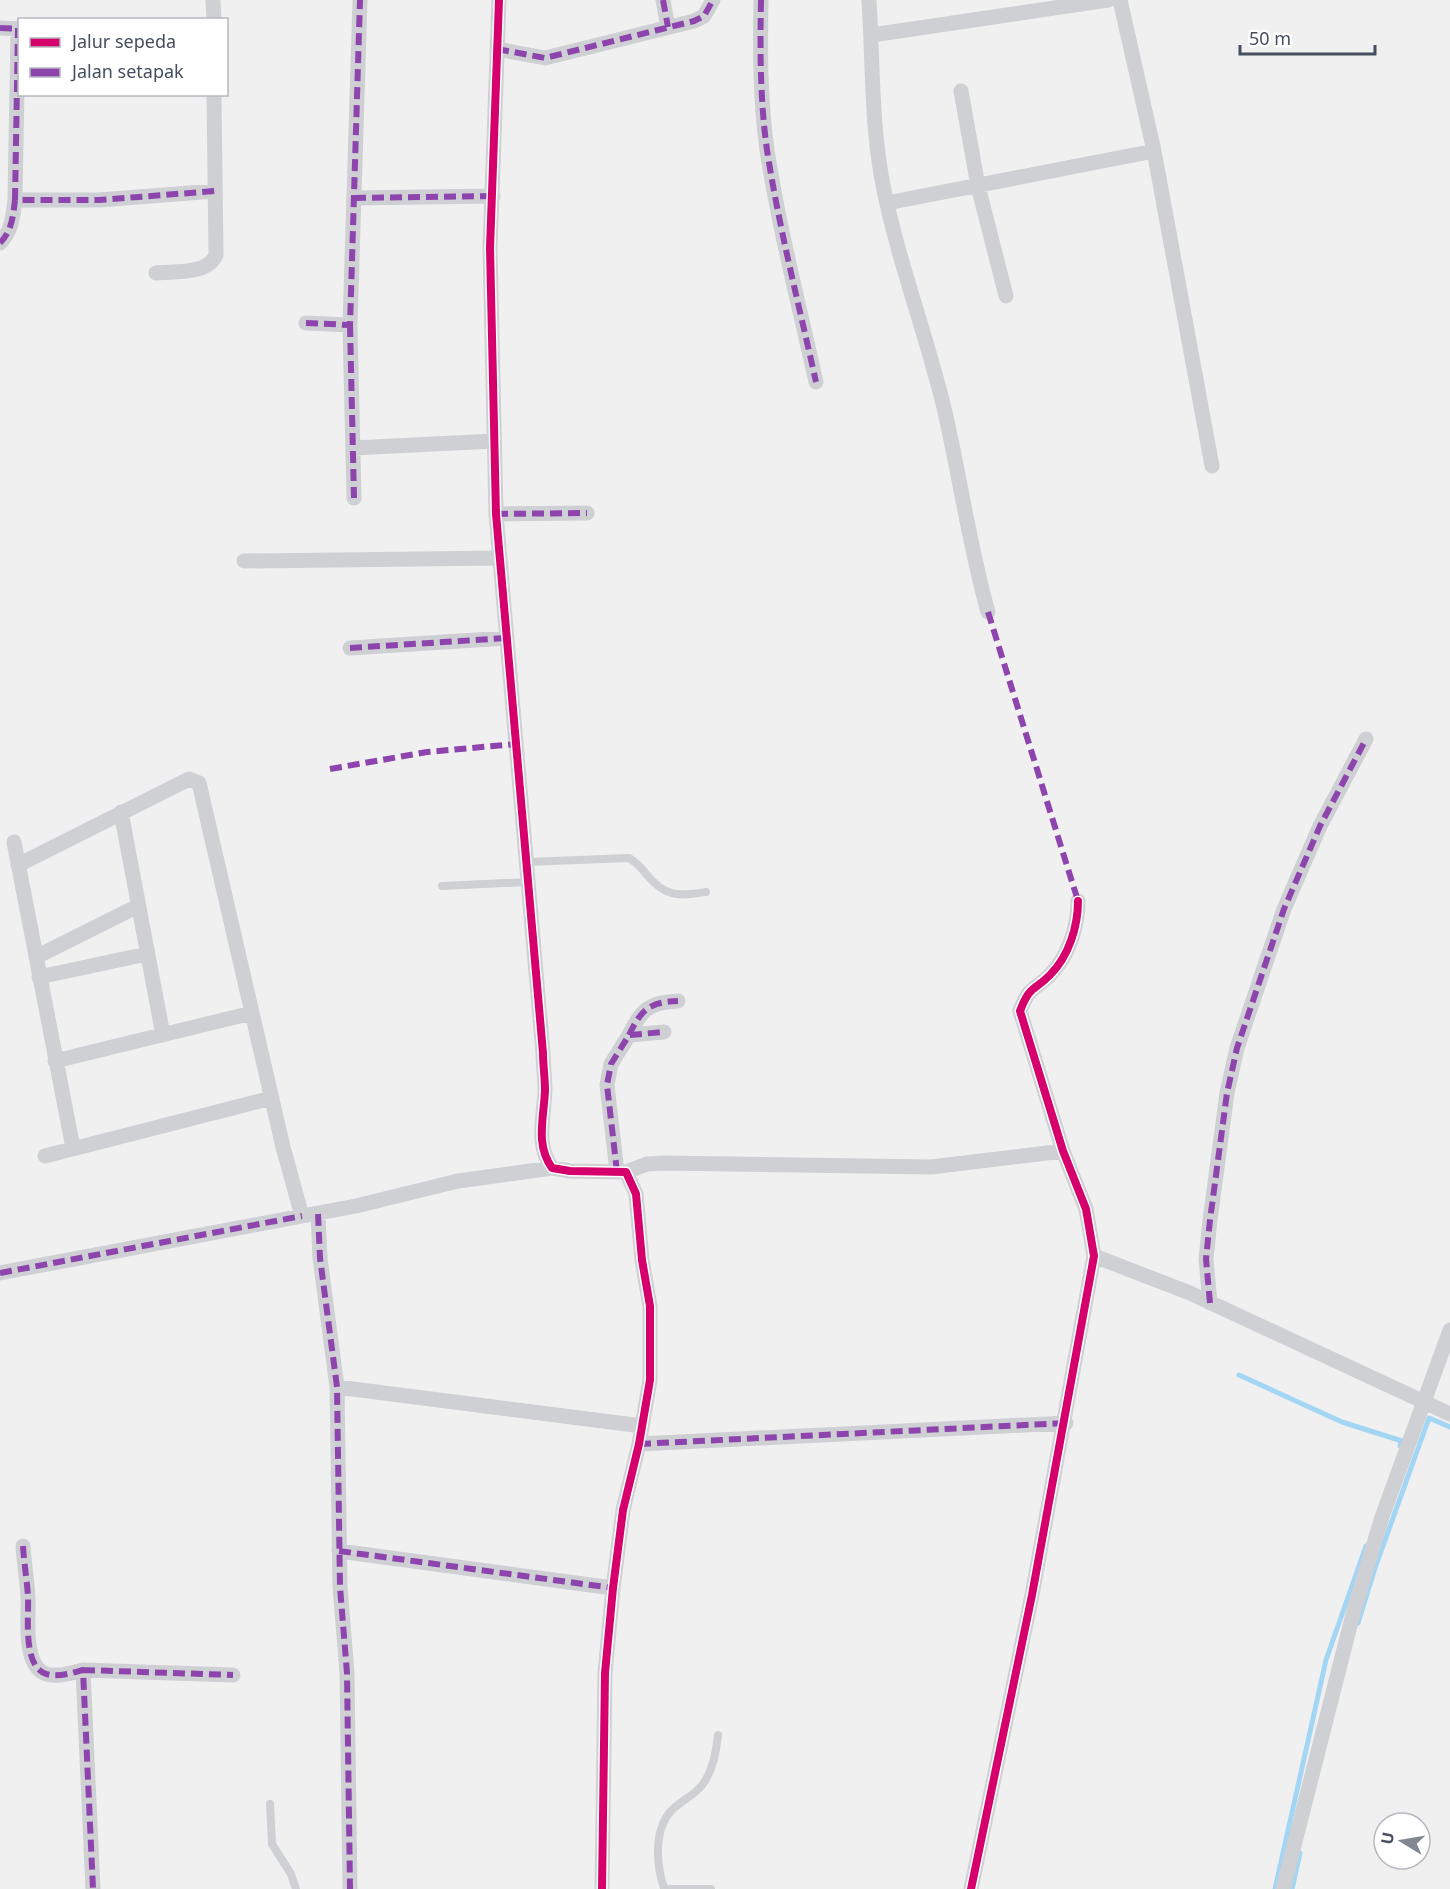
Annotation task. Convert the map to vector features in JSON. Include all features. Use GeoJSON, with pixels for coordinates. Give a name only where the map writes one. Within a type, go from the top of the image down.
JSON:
{"type":"FeatureCollection","features":[{"type":"Feature","properties":{"kind":"street"},"geometry":{"type":"LineString","coordinates":[[213,0],[213,18]]}},
{"type":"Feature","properties":{"kind":"street"},"geometry":{"type":"LineString","coordinates":[[354,498],[350,325],[360,0]]}},
{"type":"Feature","properties":{"kind":"street"},"geometry":{"type":"LineString","coordinates":[[499,0],[490,248],[496,513],[543,1053],[545,1092],[542,1142],[543,1152],[552,1168]]}},
{"type":"Feature","properties":{"kind":"street"},"geometry":{"type":"LineString","coordinates":[[663,0],[668,27]]}},
{"type":"Feature","properties":{"kind":"street"},"geometry":{"type":"LineString","coordinates":[[497,49],[545,58],[694,21],[704,16],[713,0]]}},
{"type":"Feature","properties":{"kind":"street"},"geometry":{"type":"LineString","coordinates":[[761,0],[760,49],[767,148],[778,217],[816,382]]}},
{"type":"Feature","properties":{"kind":"street"},"geometry":{"type":"LineString","coordinates":[[869,0],[875,139],[887,203],[898,256],[921,322],[944,409],[973,559],[988,612]]}},
{"type":"Feature","properties":{"kind":"street"},"geometry":{"type":"LineString","coordinates":[[872,35],[1108,0]]}},
{"type":"Feature","properties":{"kind":"street"},"geometry":{"type":"LineString","coordinates":[[1120,0],[1154,151],[1212,466]]}},
{"type":"Feature","properties":{"kind":"street"},"geometry":{"type":"LineString","coordinates":[[0,28],[18,28]]}},
{"type":"Feature","properties":{"kind":"street"},"geometry":{"type":"LineString","coordinates":[[0,243],[7,236],[12,222],[15,200],[18,71]]}},
{"type":"Feature","properties":{"kind":"street"},"geometry":{"type":"LineString","coordinates":[[961,91],[978,186],[1006,296]]}},
{"type":"Feature","properties":{"kind":"street"},"geometry":{"type":"LineString","coordinates":[[156,273],[201,269],[212,263],[216,255],[218,240],[214,96]]}},
{"type":"Feature","properties":{"kind":"street"},"geometry":{"type":"LineString","coordinates":[[887,203],[1154,151]]}},
{"type":"Feature","properties":{"kind":"street"},"geometry":{"type":"LineString","coordinates":[[15,200],[99,200],[215,191]]}},
{"type":"Feature","properties":{"kind":"street"},"geometry":{"type":"LineString","coordinates":[[354,198],[493,196]]}},
{"type":"Feature","properties":{"kind":"street"},"geometry":{"type":"LineString","coordinates":[[306,323],[350,325]]}},
{"type":"Feature","properties":{"kind":"street"},"geometry":{"type":"LineString","coordinates":[[353,448],[494,441]]}},
{"type":"Feature","properties":{"kind":"street"},"geometry":{"type":"LineString","coordinates":[[496,513],[587,513]]}},
{"type":"Feature","properties":{"kind":"street"},"geometry":{"type":"LineString","coordinates":[[244,561],[500,558]]}},
{"type":"Feature","properties":{"kind":"street"},"geometry":{"type":"LineString","coordinates":[[350,648],[507,638]]}},
{"type":"Feature","properties":{"kind":"street"},"geometry":{"type":"LineString","coordinates":[[1210,1303],[1206,1259],[1210,1220],[1227,1093],[1238,1048],[1284,909],[1320,826],[1366,739]]}},
{"type":"Feature","properties":{"kind":"street"},"geometry":{"type":"LineString","coordinates":[[18,865],[189,779],[199,783],[272,1098],[310,1215],[320,1258],[337,1387],[339,1551],[347,1673],[350,1889]]}},
{"type":"Feature","properties":{"kind":"street"},"geometry":{"type":"LineString","coordinates":[[121,812],[163,1035]]}},
{"type":"Feature","properties":{"kind":"street"},"geometry":{"type":"LineString","coordinates":[[14,842],[73,1148]]}},
{"type":"Feature","properties":{"kind":"street"},"geometry":{"type":"LineString","coordinates":[[971,1889],[996,1776],[1066,1423],[1094,1256],[1086,1209],[1063,1151],[1020,1011],[1027,993],[1051,974],[1073,938],[1078,922],[1078,901]]}},
{"type":"Feature","properties":{"kind":"street"},"geometry":{"type":"LineString","coordinates":[[36,957],[138,906]]}},
{"type":"Feature","properties":{"kind":"street"},"geometry":{"type":"LineString","coordinates":[[39,977],[147,954]]}},
{"type":"Feature","properties":{"kind":"street"},"geometry":{"type":"LineString","coordinates":[[602,1889],[605,1674],[613,1588],[623,1510],[639,1444],[650,1380],[650,1306],[642,1260],[636,1194],[622,1172],[607,1085],[611,1064],[642,1013],[659,1002],[678,1001]]}},
{"type":"Feature","properties":{"kind":"street"},"geometry":{"type":"LineString","coordinates":[[55,1061],[252,1013]]}},
{"type":"Feature","properties":{"kind":"street"},"geometry":{"type":"LineString","coordinates":[[629,1035],[664,1032]]}},
{"type":"Feature","properties":{"kind":"street"},"geometry":{"type":"LineString","coordinates":[[45,1156],[272,1098]]}},
{"type":"Feature","properties":{"kind":"street"},"geometry":{"type":"LineString","coordinates":[[0,1273],[310,1215],[458,1181],[552,1168],[570,1172],[622,1172],[646,1164],[663,1163],[931,1167],[1063,1151]]}},
{"type":"Feature","properties":{"kind":"street"},"geometry":{"type":"LineString","coordinates":[[1094,1256],[1210,1303],[1450,1414]]}},
{"type":"Feature","properties":{"kind":"street"},"geometry":{"type":"LineString","coordinates":[[1283,1889],[1353,1614],[1382,1517],[1450,1330]]}},
{"type":"Feature","properties":{"kind":"street"},"geometry":{"type":"LineString","coordinates":[[337,1387],[642,1426]]}},
{"type":"Feature","properties":{"kind":"street"},"geometry":{"type":"LineString","coordinates":[[639,1444],[1066,1423]]}},
{"type":"Feature","properties":{"kind":"street"},"geometry":{"type":"LineString","coordinates":[[22,1546],[28,1596],[28,1632],[33,1660],[43,1672],[58,1675],[83,1670],[233,1675]]}},
{"type":"Feature","properties":{"kind":"street"},"geometry":{"type":"LineString","coordinates":[[339,1551],[613,1588]]}},
{"type":"Feature","properties":{"kind":"street"},"geometry":{"type":"LineString","coordinates":[[83,1670],[93,1889]]}},
{"type":"Feature","properties":{"kind":"lane"},"geometry":{"type":"LineString","coordinates":[[527,862],[629,858],[637,863],[663,891],[678,896],[706,892]]}},
{"type":"Feature","properties":{"kind":"lane"},"geometry":{"type":"LineString","coordinates":[[442,886],[528,882]]}},
{"type":"Feature","properties":{"kind":"lane"},"geometry":{"type":"LineString","coordinates":[[711,1889],[664,1888],[658,1864],[659,1841],[666,1819],[674,1808],[690,1798],[704,1782],[716,1752],[718,1735]]}},
{"type":"Feature","properties":{"kind":"lane"},"geometry":{"type":"LineString","coordinates":[[270,1804],[272,1844],[291,1874],[296,1889]]}},
{"type":"Feature","properties":{"kind":"waterway"},"geometry":{"type":"LineString","coordinates":[[1239,1375],[1342,1422],[1402,1441],[1400,1446]]}},
{"type":"Feature","properties":{"kind":"waterway"},"geometry":{"type":"LineString","coordinates":[[1358,1623],[1375,1568],[1429,1418],[1450,1427]]}},
{"type":"Feature","properties":{"kind":"waterway"},"geometry":{"type":"LineString","coordinates":[[1275,1889],[1326,1660],[1366,1546]]}},
{"type":"Feature","properties":{"kind":"waterway"},"geometry":{"type":"LineString","coordinates":[[1292,1889],[1300,1853]]}},
{"type":"Feature","properties":{"kind":"marked path"},"geometry":{"type":"LineString","coordinates":[[306,323],[350,325],[360,0]]}},
{"type":"Feature","properties":{"kind":"marked path"},"geometry":{"type":"LineString","coordinates":[[663,0],[668,27]]}},
{"type":"Feature","properties":{"kind":"marked path"},"geometry":{"type":"LineString","coordinates":[[497,49],[545,58],[694,21],[704,16],[713,0]]}},
{"type":"Feature","properties":{"kind":"marked path"},"geometry":{"type":"LineString","coordinates":[[761,0],[761,75],[767,150],[783,237],[816,382]]}},
{"type":"Feature","properties":{"kind":"marked path"},"geometry":{"type":"LineString","coordinates":[[0,28],[18,29]]}},
{"type":"Feature","properties":{"kind":"marked path"},"geometry":{"type":"LineString","coordinates":[[15,200],[18,28]]}},
{"type":"Feature","properties":{"kind":"marked path"},"geometry":{"type":"LineString","coordinates":[[0,243],[13,217],[15,200],[99,200],[215,191]]}},
{"type":"Feature","properties":{"kind":"marked path"},"geometry":{"type":"LineString","coordinates":[[354,198],[493,196]]}},
{"type":"Feature","properties":{"kind":"marked path"},"geometry":{"type":"LineString","coordinates":[[350,325],[354,498]]}},
{"type":"Feature","properties":{"kind":"marked path"},"geometry":{"type":"LineString","coordinates":[[496,514],[587,513]]}},
{"type":"Feature","properties":{"kind":"marked path"},"geometry":{"type":"LineString","coordinates":[[988,612],[1078,901]]}},
{"type":"Feature","properties":{"kind":"marked path"},"geometry":{"type":"LineString","coordinates":[[350,648],[507,638]]}},
{"type":"Feature","properties":{"kind":"marked path"},"geometry":{"type":"LineString","coordinates":[[1210,1303],[1206,1259],[1210,1220],[1227,1093],[1237,1048],[1284,909],[1320,826],[1366,739]]}},
{"type":"Feature","properties":{"kind":"marked path"},"geometry":{"type":"LineString","coordinates":[[330,769],[427,752],[516,744]]}},
{"type":"Feature","properties":{"kind":"marked path"},"geometry":{"type":"LineString","coordinates":[[629,1035],[647,1009],[660,1003],[678,1001]]}},
{"type":"Feature","properties":{"kind":"marked path"},"geometry":{"type":"LineString","coordinates":[[617,1172],[607,1085],[611,1064],[629,1035],[664,1032]]}},
{"type":"Feature","properties":{"kind":"marked path"},"geometry":{"type":"LineString","coordinates":[[318,1214],[320,1258],[337,1387],[340,1587],[347,1673],[350,1889]]}},
{"type":"Feature","properties":{"kind":"marked path"},"geometry":{"type":"LineString","coordinates":[[0,1273],[302,1216]]}},
{"type":"Feature","properties":{"kind":"marked path"},"geometry":{"type":"LineString","coordinates":[[639,1444],[1066,1423]]}},
{"type":"Feature","properties":{"kind":"marked path"},"geometry":{"type":"LineString","coordinates":[[23,1546],[28,1597],[28,1637],[32,1658],[36,1666],[46,1674],[62,1675],[83,1670],[93,1889]]}},
{"type":"Feature","properties":{"kind":"marked path"},"geometry":{"type":"LineString","coordinates":[[339,1551],[613,1588]]}},
{"type":"Feature","properties":{"kind":"marked path"},"geometry":{"type":"LineString","coordinates":[[83,1670],[233,1675]]}},
{"type":"Feature","properties":{"kind":"cycle path"},"geometry":{"type":"LineString","coordinates":[[499,0],[490,248],[496,514],[543,1053],[545,1090],[542,1140],[552,1168],[570,1171],[626,1172],[636,1194],[642,1260],[650,1306],[650,1380],[639,1444],[623,1510],[605,1673],[602,1889]]}},
{"type":"Feature","properties":{"kind":"cycle path"},"geometry":{"type":"LineString","coordinates":[[971,1889],[1032,1595],[1094,1256],[1086,1209],[1063,1151],[1020,1011],[1029,993],[1050,975],[1067,950],[1074,930],[1078,901]]}}]}
